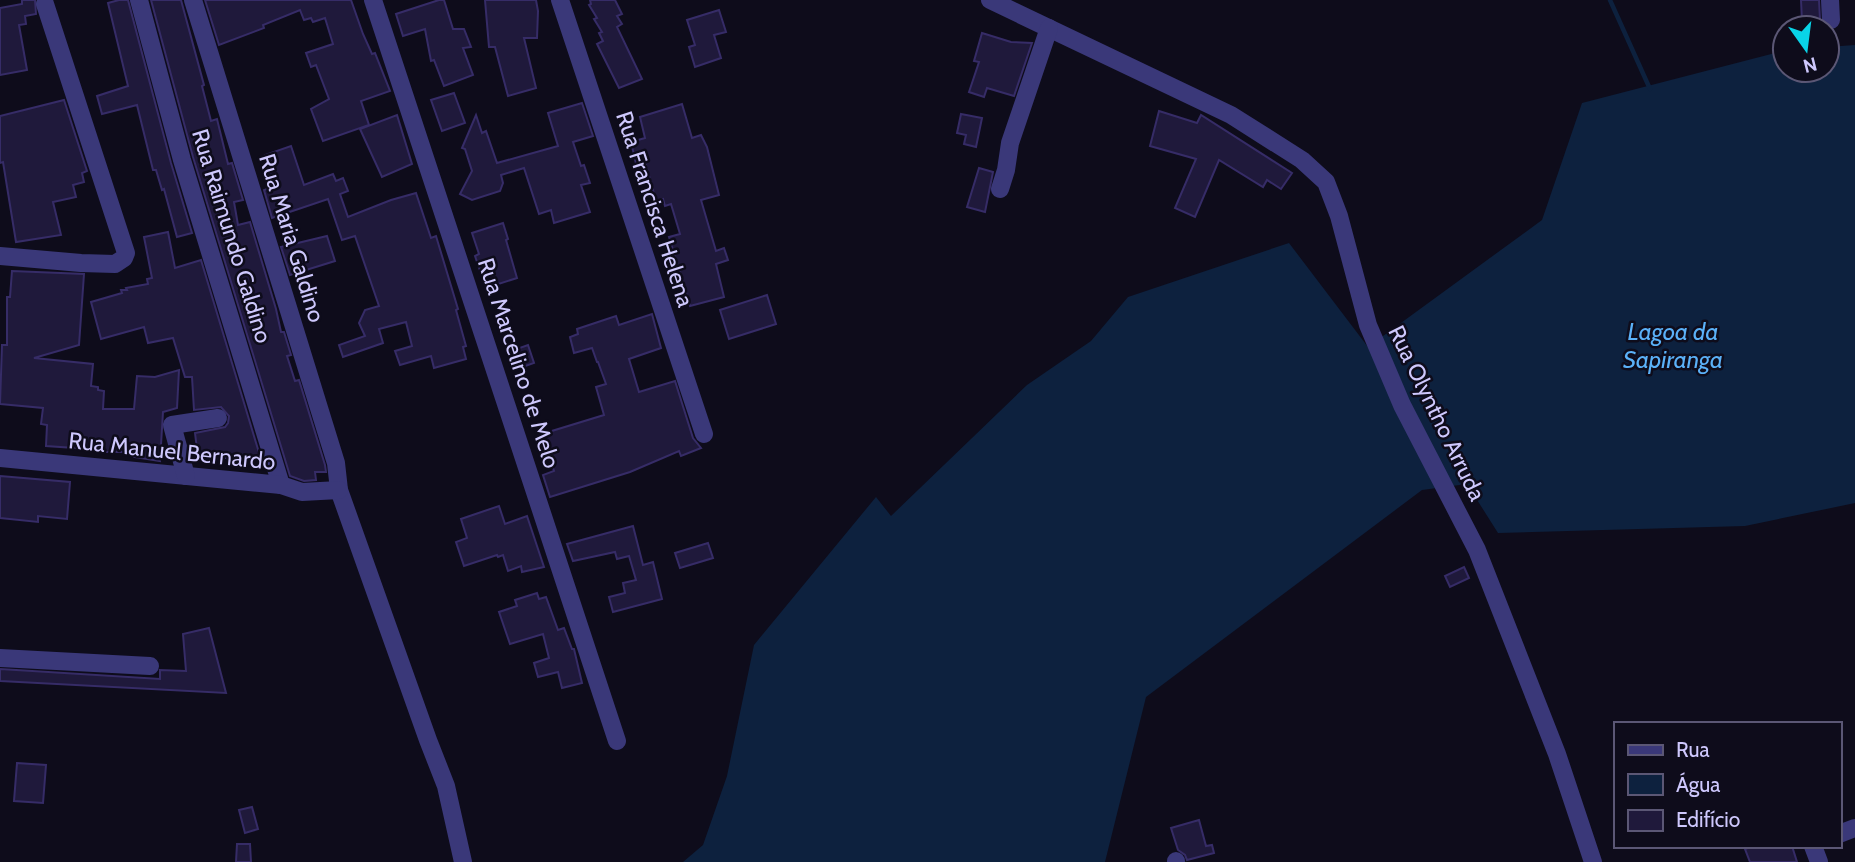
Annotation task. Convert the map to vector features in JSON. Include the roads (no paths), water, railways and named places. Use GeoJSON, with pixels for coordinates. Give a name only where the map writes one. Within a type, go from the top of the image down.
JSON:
{"type":"FeatureCollection","features":[{"type":"Feature","properties":{"kind":"street","name":"Rua Raimundo Galdino"},"geometry":{"type":"LineString","coordinates":[[139,0],[182,160],[281,485]]}},
{"type":"Feature","properties":{"kind":"street","name":"Rua Maria Galdino"},"geometry":{"type":"LineString","coordinates":[[193,0],[336,463],[339,490],[443,777],[463,862]]}},
{"type":"Feature","properties":{"kind":"street","name":"Rua Marcelino de Melo"},"geometry":{"type":"LineString","coordinates":[[373,0],[617,741]]}},
{"type":"Feature","properties":{"kind":"street","name":"Rua Francisca Helena"},"geometry":{"type":"LineString","coordinates":[[560,0],[704,434]]}},
{"type":"Feature","properties":{"kind":"street","name":"Rua Olyntho Arruda"},"geometry":{"type":"LineString","coordinates":[[990,0],[1231,115],[1289,150],[1326,182],[1335,202],[1368,325],[1402,405],[1477,550],[1522,665],[1593,862]]}},
{"type":"Feature","properties":{"kind":"street"},"geometry":{"type":"LineString","coordinates":[[0,256],[81,264],[115,264],[124,258],[126,253],[45,4]]}},
{"type":"Feature","properties":{"kind":"street"},"geometry":{"type":"LineString","coordinates":[[1000,189],[1010,143],[1049,28]]}},
{"type":"Feature","properties":{"kind":"street"},"geometry":{"type":"LineString","coordinates":[[186,476],[172,425],[218,418]]}},
{"type":"Feature","properties":{"kind":"street","name":"Rua Manuel Bernardo"},"geometry":{"type":"LineString","coordinates":[[0,458],[281,485],[302,492],[339,490]]}},
{"type":"Feature","properties":{"kind":"street"},"geometry":{"type":"LineString","coordinates":[[0,657],[150,666]]}},
{"type":"Feature","properties":{"kind":"water","name":"Lagoa da Sapiranga"},"geometry":{"type":"Polygon","coordinates":[[[1855,45],[1855,503],[1745,526],[1498,533],[1467,484],[1422,490],[1146,697],[1105,862],[683,862],[703,845],[727,776],[754,645],[876,497],[891,516],[1027,385],[1091,341],[1128,297],[1289,243],[1368,347],[1542,220],[1582,103],[1771,54],[1771,84],[1841,84],[1841,46],[1855,45]]]}},
{"type":"Feature","properties":{"kind":"waterway"},"geometry":{"type":"LineString","coordinates":[[1610,0],[1650,89]]}}]}
